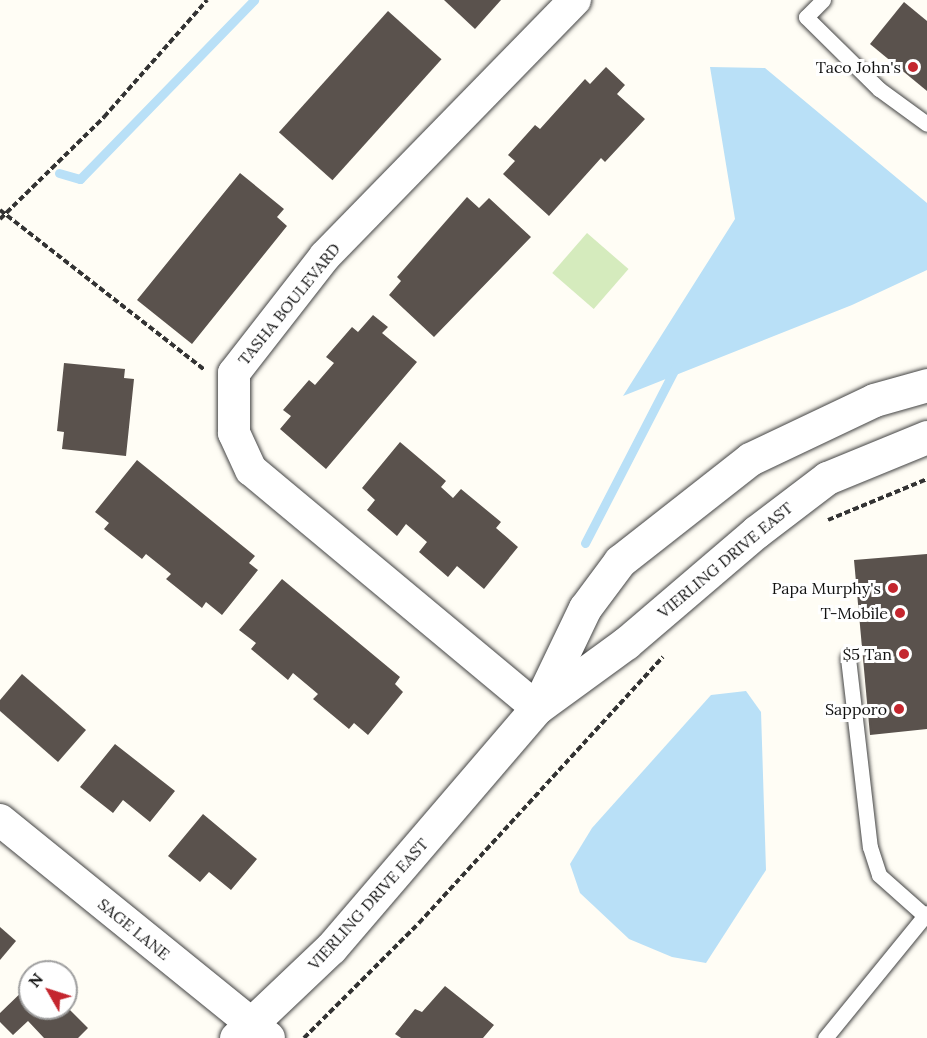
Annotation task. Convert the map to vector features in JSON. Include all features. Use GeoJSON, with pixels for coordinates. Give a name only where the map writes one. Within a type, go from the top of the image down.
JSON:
{"type":"FeatureCollection","features":[{"type":"Feature","properties":{"kind":"street","name":"TASHA BOULEVARD"},"geometry":{"type":"LineString","coordinates":[[537,708],[251,471],[234,433],[234,373],[326,256],[575,0]]}},
{"type":"Feature","properties":{"kind":"street","name":"VIERLING DRIVE EAST"},"geometry":{"type":"LineString","coordinates":[[537,708],[585,608],[620,561],[750,459],[874,400],[927,385]]}},
{"type":"Feature","properties":{"kind":"street","name":"VIERLING DRIVE EAST"},"geometry":{"type":"LineString","coordinates":[[252,1033],[345,932],[537,708],[626,643],[756,532],[827,478],[927,437]]}},
{"type":"Feature","properties":{"kind":"street","name":"SAGE LANE"},"geometry":{"type":"LineString","coordinates":[[0,820],[252,1033]]}},
{"type":"Feature","properties":{"kind":"lane"},"geometry":{"type":"LineString","coordinates":[[823,0],[806,16],[879,89],[927,124]]}},
{"type":"Feature","properties":{"kind":"lane"},"geometry":{"type":"LineString","coordinates":[[825,1038],[925,914],[879,875],[870,847],[848,658]]}},
{"type":"Feature","properties":{"kind":"path"},"geometry":{"type":"LineString","coordinates":[[0,219],[104,117],[207,0]]}},
{"type":"Feature","properties":{"kind":"path"},"geometry":{"type":"LineString","coordinates":[[0,210],[234,393]]}},
{"type":"Feature","properties":{"kind":"path"},"geometry":{"type":"LineString","coordinates":[[819,524],[927,479]]}},
{"type":"Feature","properties":{"kind":"path"},"geometry":{"type":"LineString","coordinates":[[304,1038],[419,923],[665,654]]}},
{"type":"Feature","properties":{"kind":"green space"},"geometry":{"type":"Polygon","coordinates":[[[587,233],[629,269],[594,309],[552,273],[587,233]]]}},
{"type":"Feature","properties":{"kind":"water"},"geometry":{"type":"Polygon","coordinates":[[[710,67],[765,68],[927,203],[927,270],[852,305],[623,396],[735,219],[710,67]]]}},
{"type":"Feature","properties":{"kind":"water"},"geometry":{"type":"Polygon","coordinates":[[[746,691],[761,712],[766,870],[706,963],[672,957],[629,939],[580,893],[570,864],[592,828],[711,695],[746,691]]]}},
{"type":"Feature","properties":{"kind":"building"},"geometry":{"type":"Polygon","coordinates":[[[444,0],[501,0],[475,29],[444,0]]]}},
{"type":"Feature","properties":{"kind":"building","name":"Taco John's"},"geometry":{"type":"Polygon","coordinates":[[[904,2],[927,21],[927,91],[870,44],[904,2]]]}},
{"type":"Feature","properties":{"kind":"building"},"geometry":{"type":"Polygon","coordinates":[[[388,11],[442,59],[332,180],[279,132],[388,11]]]}},
{"type":"Feature","properties":{"kind":"building"},"geometry":{"type":"Polygon","coordinates":[[[606,67],[625,85],[617,94],[645,119],[605,162],[601,158],[549,216],[503,174],[515,161],[508,155],[535,125],[540,129],[585,79],[590,84],[606,67]]]}},
{"type":"Feature","properties":{"kind":"building"},"geometry":{"type":"Polygon","coordinates":[[[240,173],[284,209],[277,217],[287,226],[192,344],[137,300],[240,173]]]}},
{"type":"Feature","properties":{"kind":"building"},"geometry":{"type":"Polygon","coordinates":[[[467,197],[479,208],[489,198],[531,237],[434,337],[389,295],[401,281],[397,277],[467,197]]]}},
{"type":"Feature","properties":{"kind":"building"},"geometry":{"type":"Polygon","coordinates":[[[373,315],[388,327],[382,333],[417,362],[326,469],[280,429],[291,416],[283,410],[309,380],[315,385],[334,363],[326,357],[352,327],[358,332],[373,315]]]}},
{"type":"Feature","properties":{"kind":"building"},"geometry":{"type":"Polygon","coordinates":[[[64,363],[125,369],[124,378],[134,379],[126,456],[62,449],[64,432],[57,431],[64,363]]]}},
{"type":"Feature","properties":{"kind":"building"},"geometry":{"type":"Polygon","coordinates":[[[400,442],[446,481],[441,487],[453,498],[461,489],[501,522],[496,528],[518,547],[484,589],[457,566],[448,577],[419,552],[427,542],[406,524],[397,536],[367,510],[375,500],[362,488],[400,442]]]}},
{"type":"Feature","properties":{"kind":"building"},"geometry":{"type":"Polygon","coordinates":[[[137,460],[255,556],[249,563],[258,570],[222,615],[206,602],[202,608],[166,579],[171,574],[146,554],[142,559],[104,529],[109,523],[95,512],[137,460]]]}},
{"type":"Feature","properties":{"kind":"building"},"geometry":{"type":"Polygon","coordinates":[[[927,554],[927,729],[870,735],[854,560],[927,554]]]}},
{"type":"Feature","properties":{"kind":"building"},"geometry":{"type":"Polygon","coordinates":[[[282,579],[400,677],[395,684],[403,692],[368,735],[354,723],[349,729],[313,699],[318,694],[293,673],[288,680],[251,649],[256,643],[239,630],[282,579]]]}},
{"type":"Feature","properties":{"kind":"building"},"geometry":{"type":"Polygon","coordinates":[[[22,674],[86,730],[58,762],[0,711],[0,700],[22,674]]]}},
{"type":"Feature","properties":{"kind":"building"},"geometry":{"type":"Polygon","coordinates":[[[115,744],[175,791],[150,822],[123,800],[113,813],[80,787],[115,744]]]}},
{"type":"Feature","properties":{"kind":"building"},"geometry":{"type":"Polygon","coordinates":[[[203,814],[257,859],[231,890],[209,872],[200,882],[168,856],[203,814]]]}},
{"type":"Feature","properties":{"kind":"building"},"geometry":{"type":"Polygon","coordinates":[[[0,927],[16,941],[0,960],[0,927]]]}},
{"type":"Feature","properties":{"kind":"building"},"geometry":{"type":"Polygon","coordinates":[[[445,986],[494,1025],[483,1038],[401,1038],[395,1034],[415,1009],[422,1012],[445,986]]]}},
{"type":"Feature","properties":{"kind":"building"},"geometry":{"type":"Polygon","coordinates":[[[18,996],[18,1020],[78,1020],[78,1018],[88,1028],[78,1038],[44,1038],[28,1021],[13,1035],[0,1022],[0,1013],[18,996]]]}},
{"type":"Feature","properties":{"kind":"waterway"},"geometry":{"type":"LineString","coordinates":[[59,173],[80,179],[254,0]]}},
{"type":"Feature","properties":{"kind":"waterway"},"geometry":{"type":"LineString","coordinates":[[585,543],[676,367]]}},
{"type":"Feature","properties":{"kind":"place","name":"Taco John's"},"geometry":{"type":"Point","coordinates":[913,67]}},
{"type":"Feature","properties":{"kind":"place","name":"Papa Murphy's"},"geometry":{"type":"Point","coordinates":[893,588]}},
{"type":"Feature","properties":{"kind":"place","name":"T-Mobile"},"geometry":{"type":"Point","coordinates":[900,613]}},
{"type":"Feature","properties":{"kind":"place","name":"$5 Tan"},"geometry":{"type":"Point","coordinates":[904,654]}},
{"type":"Feature","properties":{"kind":"place","name":"Sapporo"},"geometry":{"type":"Point","coordinates":[899,709]}}]}
